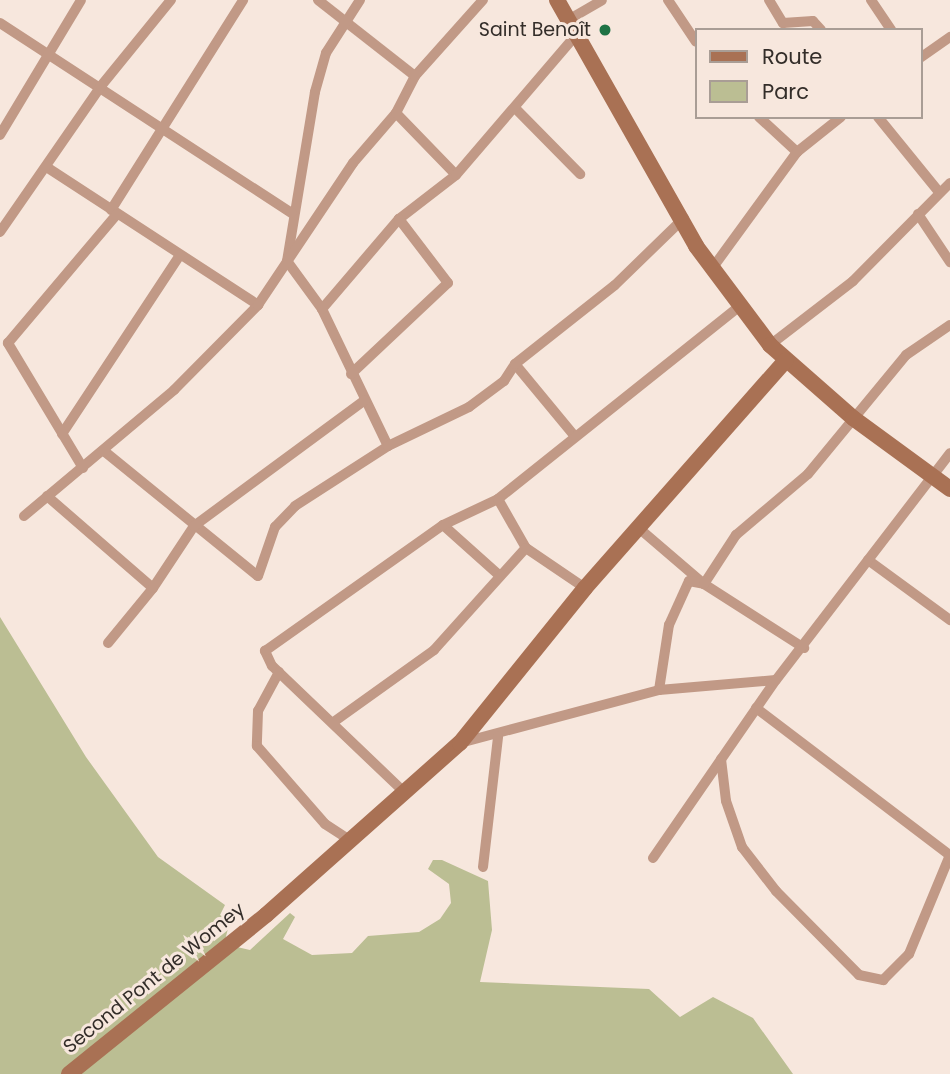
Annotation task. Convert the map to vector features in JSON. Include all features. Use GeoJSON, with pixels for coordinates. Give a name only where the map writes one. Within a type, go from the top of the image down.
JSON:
{"type":"FeatureCollection","features":[{"type":"Feature","properties":{"kind":"main road"},"geometry":{"type":"LineString","coordinates":[[557,0],[684,218],[711,270],[770,345],[785,361],[853,418],[950,489]]}},
{"type":"Feature","properties":{"kind":"main road","name":"Second Pont de Womey"},"geometry":{"type":"LineString","coordinates":[[69,1074],[266,915],[351,841],[403,790],[460,743],[585,588],[641,530],[785,361]]}},
{"type":"Feature","properties":{"kind":"street"},"geometry":{"type":"LineString","coordinates":[[0,135],[81,0]]}},
{"type":"Feature","properties":{"kind":"street"},"geometry":{"type":"LineString","coordinates":[[0,232],[48,168],[101,86],[171,0]]}},
{"type":"Feature","properties":{"kind":"street"},"geometry":{"type":"LineString","coordinates":[[83,468],[8,342],[114,212],[243,0]]}},
{"type":"Feature","properties":{"kind":"street"},"geometry":{"type":"LineString","coordinates":[[317,0],[415,76]]}},
{"type":"Feature","properties":{"kind":"street"},"geometry":{"type":"LineString","coordinates":[[360,0],[326,53],[315,92],[291,213],[287,261],[322,309],[388,446]]}},
{"type":"Feature","properties":{"kind":"street"},"geometry":{"type":"LineString","coordinates":[[24,516],[104,452],[258,305],[353,163],[396,113],[415,76],[482,0]]}},
{"type":"Feature","properties":{"kind":"street"},"geometry":{"type":"LineString","coordinates":[[568,20],[602,0]]}},
{"type":"Feature","properties":{"kind":"street"},"geometry":{"type":"LineString","coordinates":[[668,0],[694,39]]}},
{"type":"Feature","properties":{"kind":"street"},"geometry":{"type":"LineString","coordinates":[[769,0],[780,27],[813,21],[819,28]]}},
{"type":"Feature","properties":{"kind":"street"},"geometry":{"type":"LineString","coordinates":[[871,0],[890,28]]}},
{"type":"Feature","properties":{"kind":"street"},"geometry":{"type":"LineString","coordinates":[[0,23],[101,86],[291,213]]}},
{"type":"Feature","properties":{"kind":"street"},"geometry":{"type":"LineString","coordinates":[[322,309],[399,219],[456,174],[577,34]]}},
{"type":"Feature","properties":{"kind":"street"},"geometry":{"type":"LineString","coordinates":[[922,57],[950,37]]}},
{"type":"Feature","properties":{"kind":"street"},"geometry":{"type":"LineString","coordinates":[[515,108],[580,174]]}},
{"type":"Feature","properties":{"kind":"street"},"geometry":{"type":"LineString","coordinates":[[396,113],[456,174]]}},
{"type":"Feature","properties":{"kind":"street"},"geometry":{"type":"LineString","coordinates":[[761,119],[797,152]]}},
{"type":"Feature","properties":{"kind":"street"},"geometry":{"type":"LineString","coordinates":[[711,270],[797,152],[838,119]]}},
{"type":"Feature","properties":{"kind":"street"},"geometry":{"type":"LineString","coordinates":[[880,119],[939,192]]}},
{"type":"Feature","properties":{"kind":"street"},"geometry":{"type":"LineString","coordinates":[[48,168],[258,305]]}},
{"type":"Feature","properties":{"kind":"street"},"geometry":{"type":"LineString","coordinates":[[770,345],[853,281],[950,183]]}},
{"type":"Feature","properties":{"kind":"street"},"geometry":{"type":"LineString","coordinates":[[918,214],[950,262]]}},
{"type":"Feature","properties":{"kind":"street"},"geometry":{"type":"LineString","coordinates":[[104,452],[258,576],[282,517],[388,446],[468,407],[504,381],[515,364],[615,285],[684,218]]}},
{"type":"Feature","properties":{"kind":"street"},"geometry":{"type":"LineString","coordinates":[[351,374],[448,283],[399,219]]}},
{"type":"Feature","properties":{"kind":"street"},"geometry":{"type":"LineString","coordinates":[[62,434],[180,255]]}},
{"type":"Feature","properties":{"kind":"street"},"geometry":{"type":"LineString","coordinates":[[403,790],[335,721],[279,672],[265,651],[443,525],[498,499],[573,434],[741,305]]}},
{"type":"Feature","properties":{"kind":"street"},"geometry":{"type":"LineString","coordinates":[[704,584],[736,535],[808,474],[906,355],[950,326]]}},
{"type":"Feature","properties":{"kind":"street"},"geometry":{"type":"LineString","coordinates":[[515,364],[573,434]]}},
{"type":"Feature","properties":{"kind":"street"},"geometry":{"type":"LineString","coordinates":[[108,643],[153,588],[194,526],[365,400]]}},
{"type":"Feature","properties":{"kind":"street"},"geometry":{"type":"LineString","coordinates":[[653,858],[776,680],[804,648],[931,474],[950,453]]}},
{"type":"Feature","properties":{"kind":"street"},"geometry":{"type":"LineString","coordinates":[[47,496],[153,588]]}},
{"type":"Feature","properties":{"kind":"street"},"geometry":{"type":"LineString","coordinates":[[498,499],[526,548],[585,588]]}},
{"type":"Feature","properties":{"kind":"street"},"geometry":{"type":"LineString","coordinates":[[443,525],[499,575]]}},
{"type":"Feature","properties":{"kind":"street"},"geometry":{"type":"LineString","coordinates":[[641,530],[704,584],[804,648]]}},
{"type":"Feature","properties":{"kind":"street"},"geometry":{"type":"LineString","coordinates":[[335,721],[435,650],[499,575],[526,548]]}},
{"type":"Feature","properties":{"kind":"street"},"geometry":{"type":"LineString","coordinates":[[868,561],[950,620]]}},
{"type":"Feature","properties":{"kind":"street"},"geometry":{"type":"LineString","coordinates":[[659,690],[669,625],[689,581],[704,584]]}},
{"type":"Feature","properties":{"kind":"street"},"geometry":{"type":"LineString","coordinates":[[279,672],[258,711],[257,746],[325,824],[351,841]]}},
{"type":"Feature","properties":{"kind":"street"},"geometry":{"type":"LineString","coordinates":[[460,743],[498,737],[659,690],[776,680]]}},
{"type":"Feature","properties":{"kind":"street"},"geometry":{"type":"LineString","coordinates":[[721,759],[726,801],[742,847],[859,975],[883,980],[909,954],[950,855],[756,708]]}},
{"type":"Feature","properties":{"kind":"street"},"geometry":{"type":"LineString","coordinates":[[483,867],[498,737]]}},
{"type":"Feature","properties":{"kind":"green space"},"geometry":{"type":"Polygon","coordinates":[[[0,617],[86,757],[158,857],[225,905],[220,915],[230,921],[224,944],[250,950],[290,913],[295,917],[283,939],[312,955],[352,953],[368,936],[419,932],[440,919],[451,903],[449,884],[428,869],[433,860],[442,860],[488,881],[492,930],[480,982],[649,989],[680,1017],[713,997],[753,1018],[793,1074],[0,1074],[0,617]]]}},
{"type":"Feature","properties":{"kind":"place","name":"Saint Benoît"},"geometry":{"type":"Point","coordinates":[605,30]}}]}
